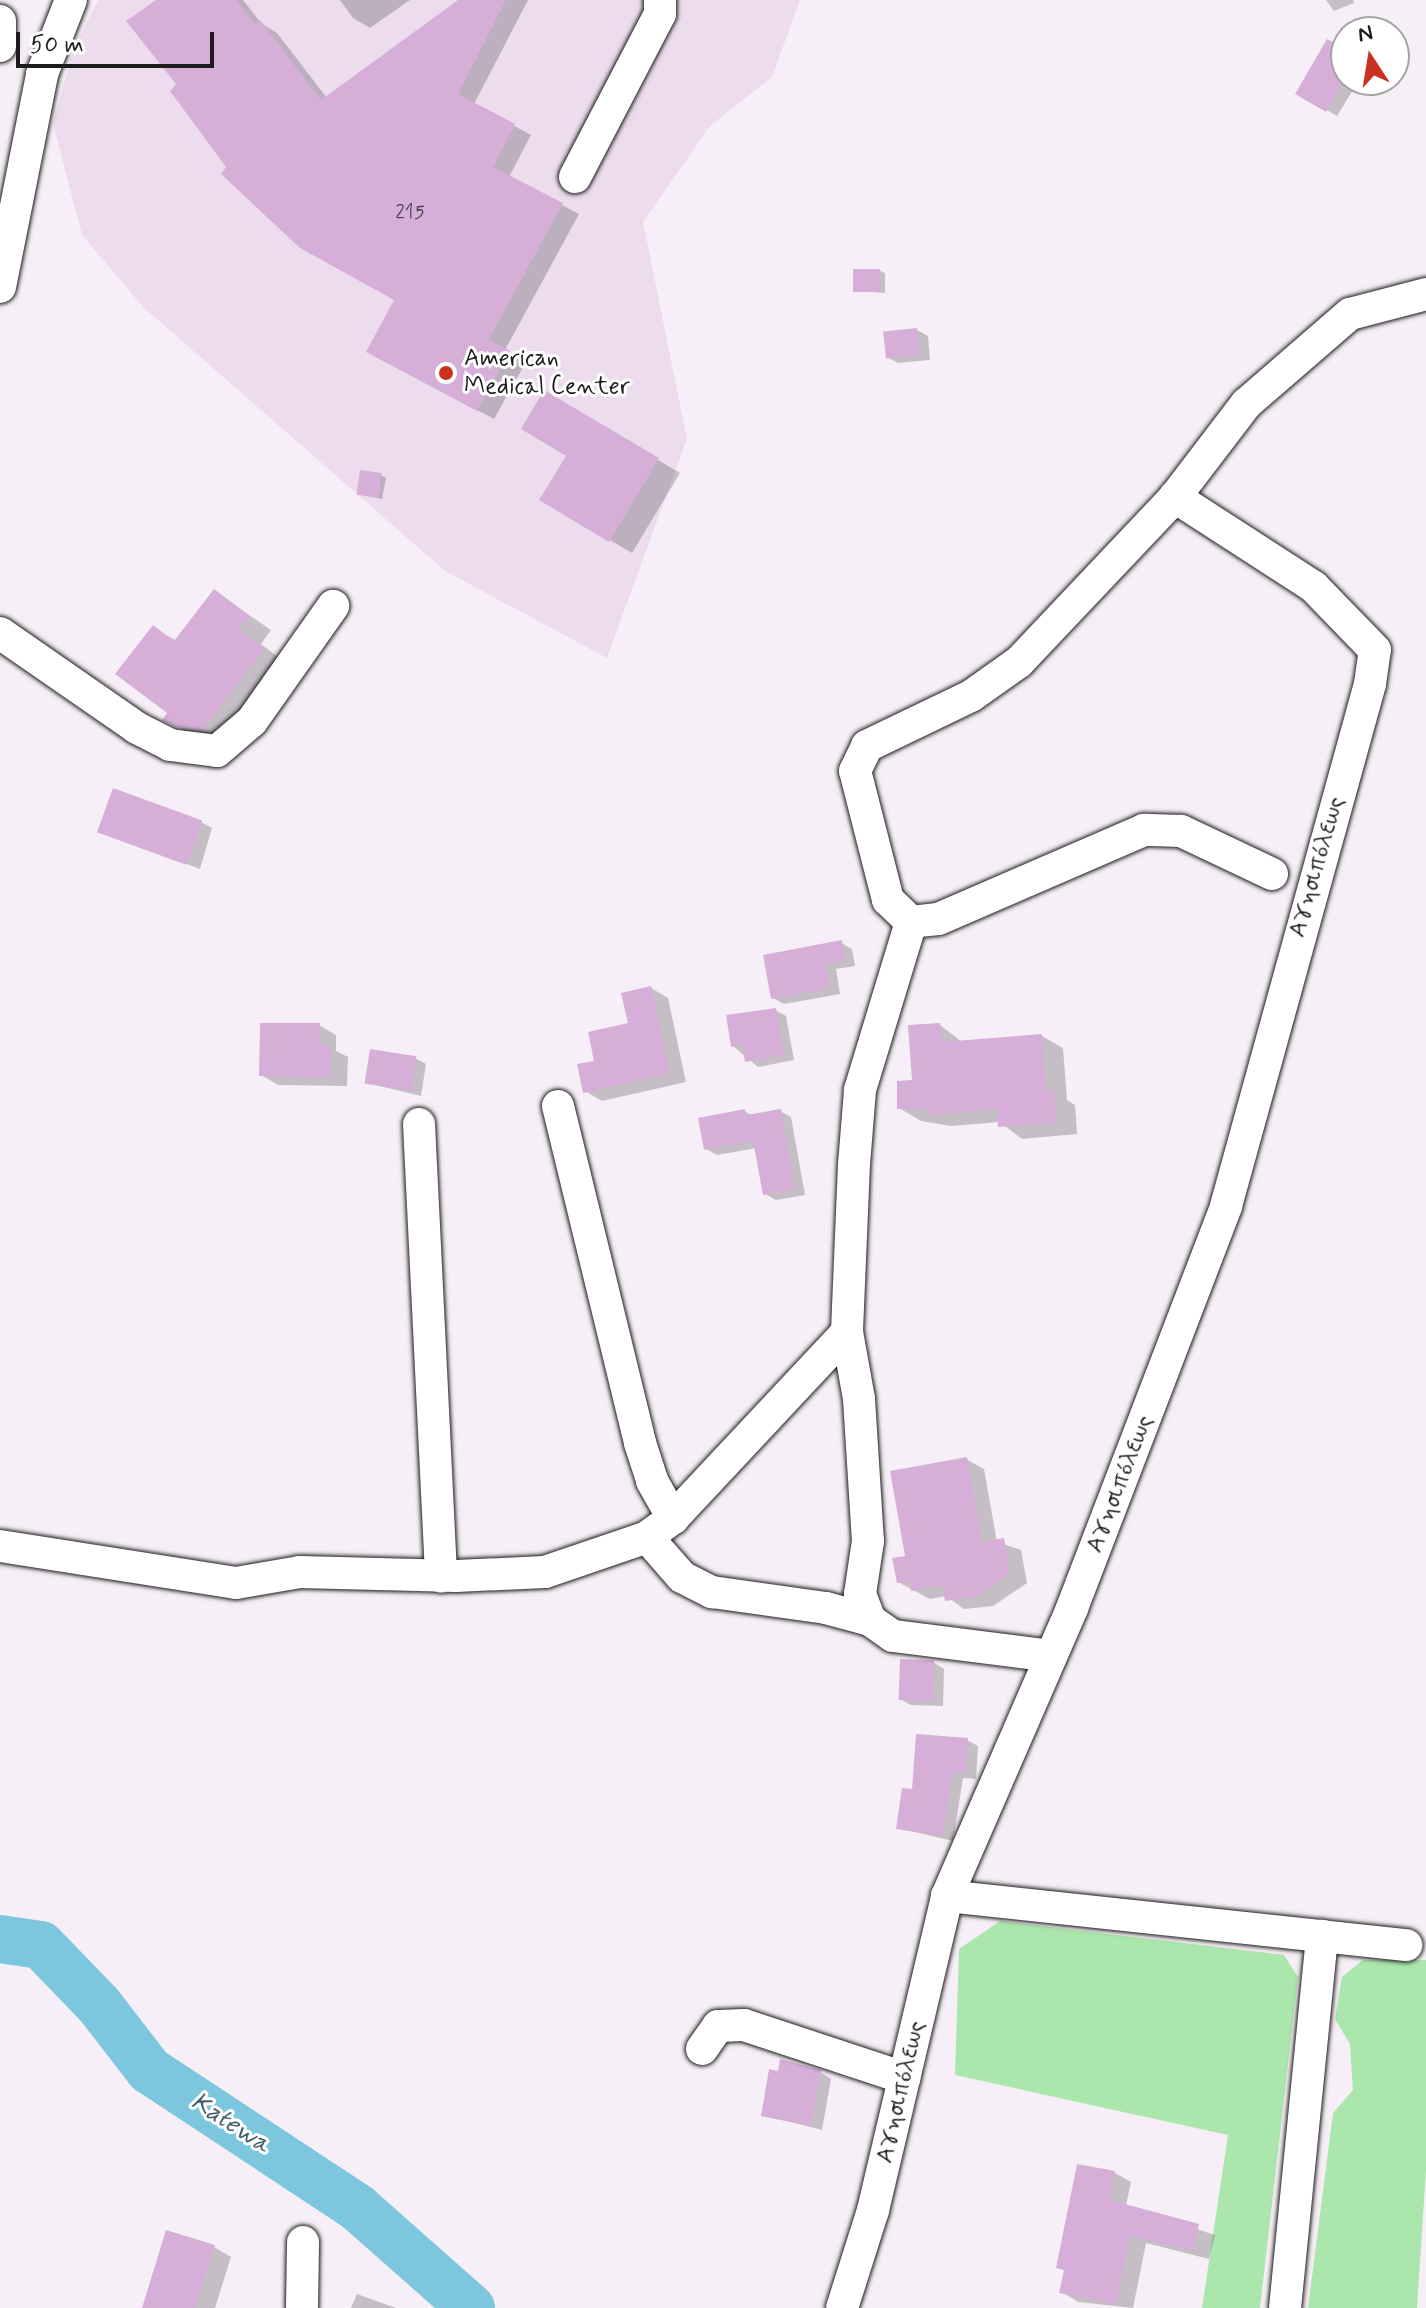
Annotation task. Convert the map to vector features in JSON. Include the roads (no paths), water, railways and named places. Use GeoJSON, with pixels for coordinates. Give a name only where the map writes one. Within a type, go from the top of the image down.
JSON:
{"type":"FeatureCollection","features":[{"type":"Feature","properties":{"kind":"street"},"geometry":{"type":"LineString","coordinates":[[0,287],[42,74],[71,0]]}},
{"type":"Feature","properties":{"kind":"street"},"geometry":{"type":"LineString","coordinates":[[575,177],[660,14],[660,0]]}},
{"type":"Feature","properties":{"kind":"street"},"geometry":{"type":"LineString","coordinates":[[0,21],[0,46]]}},
{"type":"Feature","properties":{"kind":"street"},"geometry":{"type":"LineString","coordinates":[[911,922],[888,900],[855,771],[867,746],[971,696],[1019,662],[1175,497],[1246,404],[1350,314],[1426,294]]}},
{"type":"Feature","properties":{"kind":"street","name":"Αγησιπόλεως"},"geometry":{"type":"LineString","coordinates":[[842,2308],[873,2210],[947,1896],[1051,1656],[1226,1206],[1375,650],[1314,587],[1175,497]]}},
{"type":"Feature","properties":{"kind":"street"},"geometry":{"type":"LineString","coordinates":[[0,633],[137,728],[170,745],[217,751],[252,721],[333,606]]}},
{"type":"Feature","properties":{"kind":"street"},"geometry":{"type":"LineString","coordinates":[[911,922],[938,919],[1144,830],[1181,831],[1272,874]]}},
{"type":"Feature","properties":{"kind":"street"},"geometry":{"type":"LineString","coordinates":[[870,1620],[860,1594],[868,1541],[859,1399],[847,1332],[860,1090],[911,922]]}},
{"type":"Feature","properties":{"kind":"street"},"geometry":{"type":"LineString","coordinates":[[558,1106],[640,1443],[652,1481],[673,1518]]}},
{"type":"Feature","properties":{"kind":"street"},"geometry":{"type":"LineString","coordinates":[[419,1124],[441,1576]]}},
{"type":"Feature","properties":{"kind":"street"},"geometry":{"type":"LineString","coordinates":[[0,1546],[236,1583],[300,1572],[441,1576],[545,1572],[647,1537],[673,1518],[847,1332]]}},
{"type":"Feature","properties":{"kind":"street"},"geometry":{"type":"LineString","coordinates":[[647,1537],[682,1577],[712,1592],[826,1608],[870,1620],[893,1636],[1051,1656]]}},
{"type":"Feature","properties":{"kind":"street"},"geometry":{"type":"LineString","coordinates":[[947,1896],[1406,1945]]}},
{"type":"Feature","properties":{"kind":"street"},"geometry":{"type":"LineString","coordinates":[[1285,2308],[1322,1936]]}},
{"type":"Feature","properties":{"kind":"street"},"geometry":{"type":"LineString","coordinates":[[702,2049],[718,2026],[744,2025],[904,2078]]}},
{"type":"Feature","properties":{"kind":"street"},"geometry":{"type":"LineString","coordinates":[[302,2308],[303,2242]]}},
{"type":"Feature","properties":{"kind":"waterway","name":"Katewa"},"geometry":{"type":"LineString","coordinates":[[0,1939],[41,1945],[99,2005],[149,2070],[358,2208],[471,2308]]}},
{"type":"Feature","properties":{"kind":"place","name":"American Medical Center"},"geometry":{"type":"Point","coordinates":[446,373]}}]}
